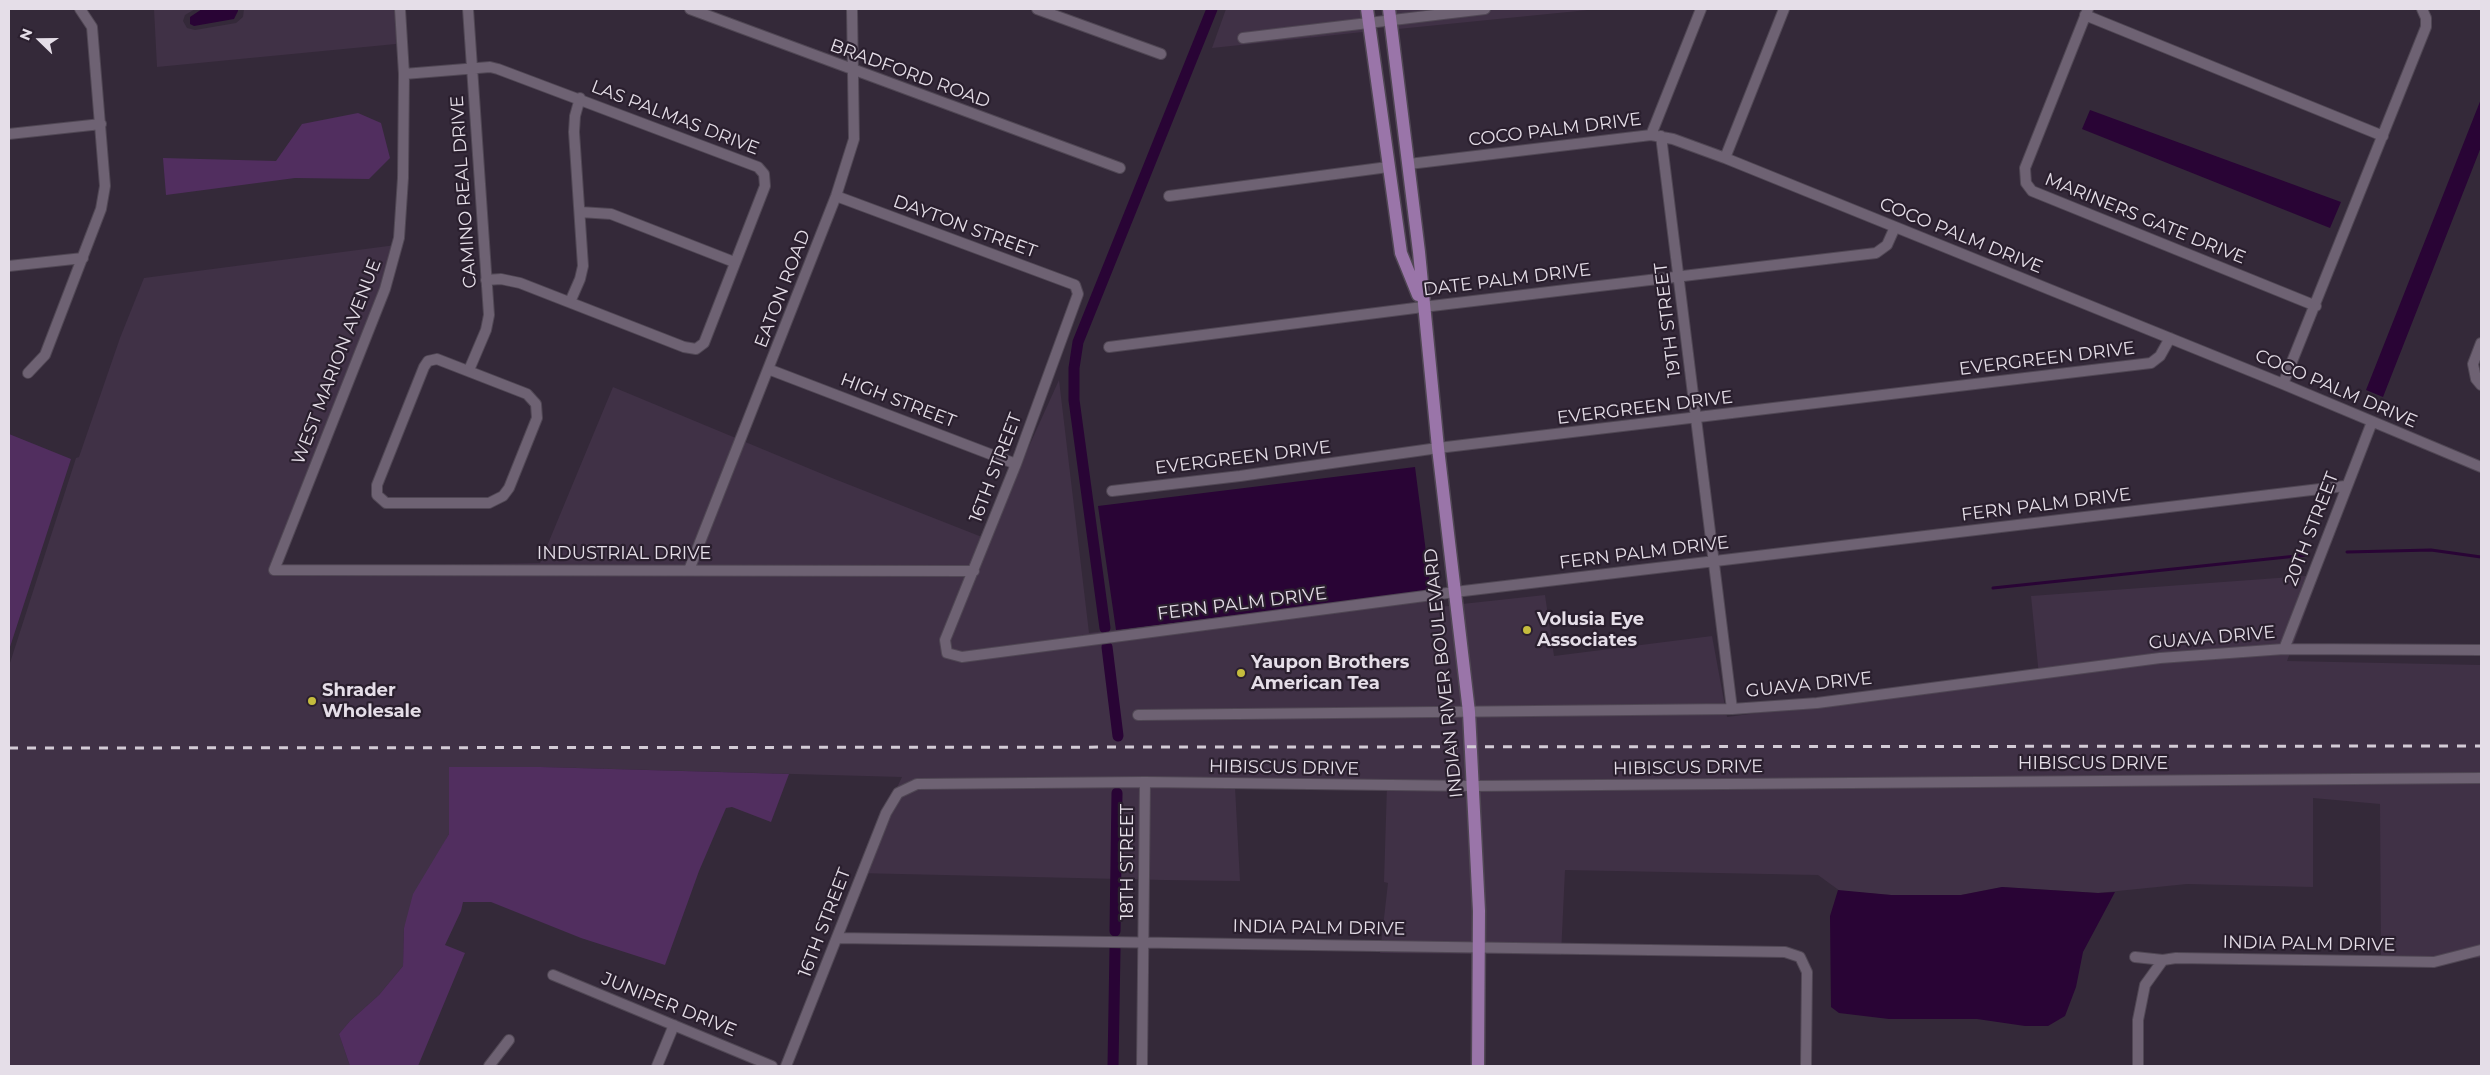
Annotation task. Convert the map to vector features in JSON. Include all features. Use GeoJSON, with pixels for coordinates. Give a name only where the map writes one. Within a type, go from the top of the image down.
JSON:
{"type":"FeatureCollection","features":[{"type":"Feature","properties":{"kind":"main road"},"geometry":{"type":"LineString","coordinates":[[1366,9],[1401,253],[1423,307]]}},
{"type":"Feature","properties":{"kind":"main road"},"geometry":{"type":"LineString","coordinates":[[1390,15],[1419,252],[1423,307]]}},
{"type":"Feature","properties":{"kind":"main road","name":"INDIAN RIVER BOULEVARD"},"geometry":{"type":"LineString","coordinates":[[1423,307],[1469,712],[1479,947],[1478,1066]]}},
{"type":"Feature","properties":{"kind":"street"},"geometry":{"type":"LineString","coordinates":[[28,373],[45,355],[101,209],[105,186],[92,27],[80,9]]}},
{"type":"Feature","properties":{"kind":"street","name":"WEST MARION AVENUE"},"geometry":{"type":"LineString","coordinates":[[274,570],[385,289],[397,247],[403,178],[404,74],[400,9]]}},
{"type":"Feature","properties":{"kind":"street","name":"CAMINO REAL DRIVE"},"geometry":{"type":"LineString","coordinates":[[468,9],[489,315],[486,330],[469,370]]}},
{"type":"Feature","properties":{"kind":"street","name":"BRADFORD ROAD"},"geometry":{"type":"LineString","coordinates":[[690,9],[1120,168]]}},
{"type":"Feature","properties":{"kind":"street","name":"EATON ROAD"},"geometry":{"type":"LineString","coordinates":[[689,570],[836,196],[854,139],[855,71],[852,9]]}},
{"type":"Feature","properties":{"kind":"street"},"geometry":{"type":"LineString","coordinates":[[1037,9],[1161,54]]}},
{"type":"Feature","properties":{"kind":"street"},"geometry":{"type":"LineString","coordinates":[[1243,38],[1368,23],[1390,15],[1485,9]]}},
{"type":"Feature","properties":{"kind":"street","name":"19TH STREET"},"geometry":{"type":"LineString","coordinates":[[1701,9],[1656,136],[1680,276],[1732,709]]}},
{"type":"Feature","properties":{"kind":"street"},"geometry":{"type":"LineString","coordinates":[[1725,158],[1784,9]]}},
{"type":"Feature","properties":{"kind":"street"},"geometry":{"type":"LineString","coordinates":[[2283,384],[2316,306],[2426,27],[2426,18],[2422,9]]}},
{"type":"Feature","properties":{"kind":"street"},"geometry":{"type":"LineString","coordinates":[[2086,12],[2383,136]]}},
{"type":"Feature","properties":{"kind":"street","name":"MARINERS GATE DRIVE"},"geometry":{"type":"LineString","coordinates":[[2086,12],[2025,168],[2026,183],[2032,191],[2316,306]]}},
{"type":"Feature","properties":{"kind":"street","name":"LAS PALMAS DRIVE"},"geometry":{"type":"LineString","coordinates":[[404,74],[498,69],[758,166],[764,174],[765,186],[704,343],[696,349],[509,280],[486,280]]}},
{"type":"Feature","properties":{"kind":"street"},"geometry":{"type":"LineString","coordinates":[[570,302],[582,266],[574,132],[574,116],[580,98]]}},
{"type":"Feature","properties":{"kind":"street"},"geometry":{"type":"LineString","coordinates":[[9,134],[101,124]]}},
{"type":"Feature","properties":{"kind":"street","name":"COCO PALM DRIVE"},"geometry":{"type":"LineString","coordinates":[[1409,164],[1656,136],[1725,158],[2283,384],[2481,467]]}},
{"type":"Feature","properties":{"kind":"street"},"geometry":{"type":"LineString","coordinates":[[1169,196],[1388,167]]}},
{"type":"Feature","properties":{"kind":"street","name":"DAYTON STREET"},"geometry":{"type":"LineString","coordinates":[[836,196],[1074,285],[1078,294]]}},
{"type":"Feature","properties":{"kind":"street"},"geometry":{"type":"LineString","coordinates":[[580,212],[611,214],[734,262]]}},
{"type":"Feature","properties":{"kind":"street","name":"DATE PALM DRIVE"},"geometry":{"type":"LineString","coordinates":[[1108,348],[1423,307],[1876,253],[1886,245],[1895,227]]}},
{"type":"Feature","properties":{"kind":"street"},"geometry":{"type":"LineString","coordinates":[[9,266],[83,258]]}},
{"type":"Feature","properties":{"kind":"street","name":"16TH STREET"},"geometry":{"type":"LineString","coordinates":[[947,654],[945,640],[1016,464],[1078,294]]}},
{"type":"Feature","properties":{"kind":"street","name":"EVERGREEN DRIVE"},"geometry":{"type":"LineString","coordinates":[[1112,491],[1240,476],[1438,448],[1697,419],[2151,363],[2160,356],[2170,338]]}},
{"type":"Feature","properties":{"kind":"street"},"geometry":{"type":"LineString","coordinates":[[2481,343],[2473,364],[2476,379],[2481,385]]}},
{"type":"Feature","properties":{"kind":"street"},"geometry":{"type":"LineString","coordinates":[[437,359],[469,370],[527,394],[536,404],[537,418],[508,488],[503,496],[489,503],[386,503],[377,496],[377,486],[424,367],[428,361],[437,359]]}},
{"type":"Feature","properties":{"kind":"street","name":"HIGH STREET"},"geometry":{"type":"LineString","coordinates":[[768,369],[1016,464]]}},
{"type":"Feature","properties":{"kind":"street","name":"20TH STREET"},"geometry":{"type":"LineString","coordinates":[[2284,649],[2345,486],[2372,422]]}},
{"type":"Feature","properties":{"kind":"street","name":"FERN PALM DRIVE"},"geometry":{"type":"LineString","coordinates":[[947,654],[962,657],[1454,592],[2345,486]]}},
{"type":"Feature","properties":{"kind":"street","name":"INDUSTRIAL DRIVE"},"geometry":{"type":"LineString","coordinates":[[274,570],[974,571]]}},
{"type":"Feature","properties":{"kind":"street","name":"GUAVA DRIVE"},"geometry":{"type":"LineString","coordinates":[[1138,715],[1732,709],[1817,703],[2160,658],[2284,649],[2481,650]]}},
{"type":"Feature","properties":{"kind":"street","name":"HIBISCUS DRIVE"},"geometry":{"type":"LineString","coordinates":[[898,793],[917,784],[1145,782],[1473,786],[2481,778]]}},
{"type":"Feature","properties":{"kind":"street","name":"18TH STREET"},"geometry":{"type":"LineString","coordinates":[[1142,1066],[1145,782]]}},
{"type":"Feature","properties":{"kind":"street","name":"16TH STREET"},"geometry":{"type":"LineString","coordinates":[[786,1066],[886,812],[898,793]]}},
{"type":"Feature","properties":{"kind":"street","name":"INDIA PALM DRIVE"},"geometry":{"type":"LineString","coordinates":[[836,938],[1785,952],[1800,957],[1807,972],[1806,1066]]}},
{"type":"Feature","properties":{"kind":"street","name":"INDIA PALM DRIVE"},"geometry":{"type":"LineString","coordinates":[[2135,957],[2163,960],[2176,958],[2434,962],[2481,950]]}},
{"type":"Feature","properties":{"kind":"street"},"geometry":{"type":"LineString","coordinates":[[2138,1066],[2138,1020],[2145,985],[2163,960]]}},
{"type":"Feature","properties":{"kind":"street","name":"JUNIPER DRIVE"},"geometry":{"type":"LineString","coordinates":[[553,975],[772,1066]]}},
{"type":"Feature","properties":{"kind":"street"},"geometry":{"type":"LineString","coordinates":[[657,1066],[674,1025]]}},
{"type":"Feature","properties":{"kind":"street"},"geometry":{"type":"LineString","coordinates":[[489,1066],[509,1040]]}},
{"type":"Feature","properties":{"kind":"shaded area"},"geometry":{"type":"Polygon","coordinates":[[[154,9],[195,9],[185,15],[183,21],[187,28],[195,30],[236,23],[243,17],[244,9],[403,9],[406,43],[157,67],[154,9]]]}},
{"type":"Feature","properties":{"kind":"shaded area"},"geometry":{"type":"Polygon","coordinates":[[[202,9],[238,9],[238,11],[234,19],[194,26],[190,24],[190,17],[202,9]]]}},
{"type":"Feature","properties":{"kind":"shaded area"},"geometry":{"type":"Polygon","coordinates":[[[1226,9],[1360,9],[1363,32],[1212,48],[1226,9]]]}},
{"type":"Feature","properties":{"kind":"shaded area"},"geometry":{"type":"Polygon","coordinates":[[[1395,9],[1598,9],[1398,29],[1395,9]]]}},
{"type":"Feature","properties":{"kind":"shaded area"},"geometry":{"type":"Polygon","coordinates":[[[2481,99],[2481,147],[2383,397],[2366,390],[2481,99]]]}},
{"type":"Feature","properties":{"kind":"shaded area"},"geometry":{"type":"Polygon","coordinates":[[[2090,110],[2341,202],[2330,228],[2082,129],[2090,110]]]}},
{"type":"Feature","properties":{"kind":"shaded area"},"geometry":{"type":"Polygon","coordinates":[[[358,113],[381,123],[390,158],[369,179],[295,178],[166,195],[163,158],[276,161],[302,124],[358,113]]]}},
{"type":"Feature","properties":{"kind":"shaded area"},"geometry":{"type":"Polygon","coordinates":[[[396,245],[403,246],[346,387],[281,568],[540,563],[613,387],[832,478],[987,539],[1059,380],[1089,633],[1431,591],[1434,607],[1450,606],[1463,712],[1473,911],[1473,954],[1380,953],[1388,883],[1384,882],[1387,785],[1235,787],[1240,881],[1164,880],[856,873],[902,777],[541,767],[449,834],[404,928],[403,966],[379,995],[350,1021],[339,1034],[350,1066],[9,1066],[9,666],[76,458],[79,457],[120,338],[144,278],[396,245]]]}},
{"type":"Feature","properties":{"kind":"shaded area"},"geometry":{"type":"Polygon","coordinates":[[[9,434],[71,459],[9,650],[9,434]]]}},
{"type":"Feature","properties":{"kind":"shaded area"},"geometry":{"type":"Polygon","coordinates":[[[1415,467],[1431,591],[1116,630],[1098,506],[1415,467]]]}},
{"type":"Feature","properties":{"kind":"shaded area"},"geometry":{"type":"Polygon","coordinates":[[[2319,575],[2287,661],[2481,665],[2481,958],[2381,955],[2380,804],[2313,798],[2313,887],[2187,884],[2098,893],[2002,887],[1961,895],[1891,895],[1840,891],[1818,875],[1565,870],[1561,955],[1485,954],[1485,906],[1475,712],[1462,604],[1545,595],[1554,656],[1712,636],[1727,717],[2039,676],[2031,596],[2319,575]]]}},
{"type":"Feature","properties":{"kind":"shaded area"},"geometry":{"type":"Polygon","coordinates":[[[449,767],[541,767],[789,774],[771,822],[732,807],[726,808],[699,871],[665,965],[581,938],[491,902],[463,902],[461,911],[445,945],[465,953],[418,1066],[350,1066],[339,1034],[350,1021],[379,995],[403,966],[404,928],[413,894],[449,834],[449,767]]]}},
{"type":"Feature","properties":{"kind":"shaded area"},"geometry":{"type":"Polygon","coordinates":[[[2002,887],[2098,893],[2115,892],[2083,952],[2076,987],[2065,1016],[2048,1026],[2025,1026],[1977,1019],[1889,1019],[1839,1013],[1831,1007],[1830,916],[1838,890],[1891,895],[1961,895],[2002,887]]]}},
{"type":"Feature","properties":{"kind":"waterway"},"geometry":{"type":"LineString","coordinates":[[1105,628],[1074,400],[1074,368],[1078,342],[1212,9]]}},
{"type":"Feature","properties":{"kind":"waterway"},"geometry":{"type":"LineString","coordinates":[[2347,552],[2431,550],[2481,557]]}},
{"type":"Feature","properties":{"kind":"waterway"},"geometry":{"type":"LineString","coordinates":[[1993,588],[2306,555]]}},
{"type":"Feature","properties":{"kind":"waterway"},"geometry":{"type":"LineString","coordinates":[[1107,647],[1118,736]]}},
{"type":"Feature","properties":{"kind":"waterway"},"geometry":{"type":"LineString","coordinates":[[1115,931],[1117,793]]}},
{"type":"Feature","properties":{"kind":"waterway"},"geometry":{"type":"LineString","coordinates":[[1113,1066],[1115,949]]}},
{"type":"Feature","properties":{"kind":"railway"},"geometry":{"type":"LineString","coordinates":[[9,748],[2481,746]]}},
{"type":"Feature","properties":{"kind":"place","name":"Volusia Eye Associates"},"geometry":{"type":"Point","coordinates":[1527,630]}},
{"type":"Feature","properties":{"kind":"place","name":"Yaupon Brothers American Tea"},"geometry":{"type":"Point","coordinates":[1241,673]}},
{"type":"Feature","properties":{"kind":"place","name":"Shrader Wholesale"},"geometry":{"type":"Point","coordinates":[312,701]}}]}
